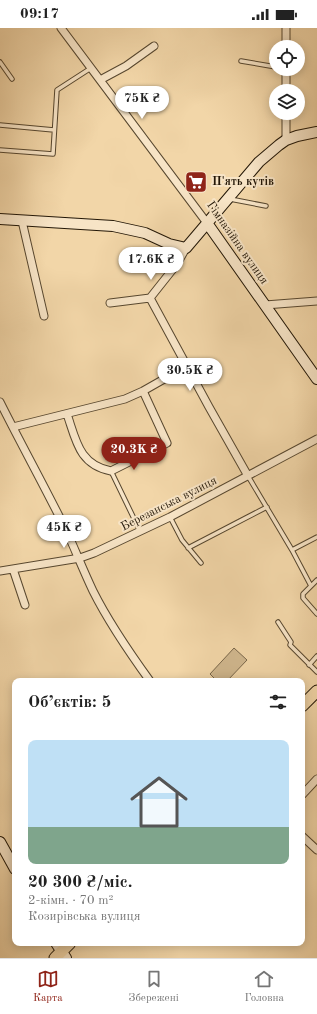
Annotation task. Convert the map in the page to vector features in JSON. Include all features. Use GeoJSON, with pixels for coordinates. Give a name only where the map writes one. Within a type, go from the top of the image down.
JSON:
{"type":"FeatureCollection","features":[{"type":"Feature","properties":{"kind":"main road"},"geometry":{"type":"LineString","coordinates":[[305,703],[317,691]]}},
{"type":"Feature","properties":{"kind":"main road"},"geometry":{"type":"LineString","coordinates":[[59,953],[67,946]]}},
{"type":"Feature","properties":{"kind":"street","name":"Гімназійна вулиця"},"geometry":{"type":"LineString","coordinates":[[61,28],[207,223],[317,379]]}},
{"type":"Feature","properties":{"kind":"street"},"geometry":{"type":"LineString","coordinates":[[286,28],[286,40]]}},
{"type":"Feature","properties":{"kind":"street"},"geometry":{"type":"LineString","coordinates":[[100,80],[126,66],[154,46]]}},
{"type":"Feature","properties":{"kind":"street"},"geometry":{"type":"LineString","coordinates":[[286,120],[286,140]]}},
{"type":"Feature","properties":{"kind":"street"},"geometry":{"type":"LineString","coordinates":[[110,303],[150,298],[177,264],[186,248],[259,162],[286,140],[317,132]]}},
{"type":"Feature","properties":{"kind":"street"},"geometry":{"type":"LineString","coordinates":[[0,219],[113,226],[145,233],[168,244],[186,248]]}},
{"type":"Feature","properties":{"kind":"street"},"geometry":{"type":"LineString","coordinates":[[22,221],[44,316]]}},
{"type":"Feature","properties":{"kind":"street"},"geometry":{"type":"LineString","coordinates":[[150,298],[248,476]]}},
{"type":"Feature","properties":{"kind":"street"},"geometry":{"type":"LineString","coordinates":[[265,305],[317,301]]}},
{"type":"Feature","properties":{"kind":"street"},"geometry":{"type":"LineString","coordinates":[[13,427],[112,403],[143,391],[187,366]]}},
{"type":"Feature","properties":{"kind":"street"},"geometry":{"type":"LineString","coordinates":[[66,414],[81,452],[85,458],[93,465],[112,471],[167,443],[143,391]]}},
{"type":"Feature","properties":{"kind":"street"},"geometry":{"type":"LineString","coordinates":[[0,402],[44,485],[80,558],[93,590],[113,628],[148,678]]}},
{"type":"Feature","properties":{"kind":"street","name":"Березанська вулиця"},"geometry":{"type":"LineString","coordinates":[[0,571],[80,558],[94,553],[170,517],[317,438]]}},
{"type":"Feature","properties":{"kind":"street"},"geometry":{"type":"LineString","coordinates":[[13,569],[25,605]]}},
{"type":"Feature","properties":{"kind":"street"},"geometry":{"type":"LineString","coordinates":[[305,792],[317,779]]}},
{"type":"Feature","properties":{"kind":"street"},"geometry":{"type":"LineString","coordinates":[[305,839],[317,850]]}},
{"type":"Feature","properties":{"kind":"street"},"geometry":{"type":"LineString","coordinates":[[0,842],[12,864]]}},
{"type":"Feature","properties":{"kind":"lane"},"geometry":{"type":"LineString","coordinates":[[241,61],[269,66]]}},
{"type":"Feature","properties":{"kind":"lane"},"geometry":{"type":"LineString","coordinates":[[0,62],[12,79]]}},
{"type":"Feature","properties":{"kind":"lane"},"geometry":{"type":"LineString","coordinates":[[0,150],[53,154],[57,90],[91,68]]}},
{"type":"Feature","properties":{"kind":"lane"},"geometry":{"type":"LineString","coordinates":[[0,125],[54,130]]}},
{"type":"Feature","properties":{"kind":"lane"},"geometry":{"type":"LineString","coordinates":[[229,198],[266,206]]}},
{"type":"Feature","properties":{"kind":"lane"},"geometry":{"type":"LineString","coordinates":[[112,471],[140,531]]}},
{"type":"Feature","properties":{"kind":"lane"},"geometry":{"type":"LineString","coordinates":[[248,476],[292,550],[311,586]]}},
{"type":"Feature","properties":{"kind":"lane"},"geometry":{"type":"LineString","coordinates":[[188,548],[267,507]]}},
{"type":"Feature","properties":{"kind":"lane"},"geometry":{"type":"LineString","coordinates":[[170,517],[182,540],[201,563]]}},
{"type":"Feature","properties":{"kind":"lane"},"geometry":{"type":"LineString","coordinates":[[292,550],[317,537]]}},
{"type":"Feature","properties":{"kind":"lane"},"geometry":{"type":"LineString","coordinates":[[317,580],[304,594],[303,598],[317,614]]}},
{"type":"Feature","properties":{"kind":"lane"},"geometry":{"type":"LineString","coordinates":[[278,622],[291,642],[290,646],[317,672]]}},
{"type":"Feature","properties":{"kind":"lane"},"geometry":{"type":"LineString","coordinates":[[309,665],[317,656]]}},
{"type":"Feature","properties":{"kind":"shaded area"},"geometry":{"type":"Polygon","coordinates":[[[234,648],[247,660],[230,678],[214,678],[210,674],[234,648]]]}},
{"type":"Feature","properties":{"kind":"place","name":"П'ять кутів"},"geometry":{"type":"Point","coordinates":[196,182]}}]}
